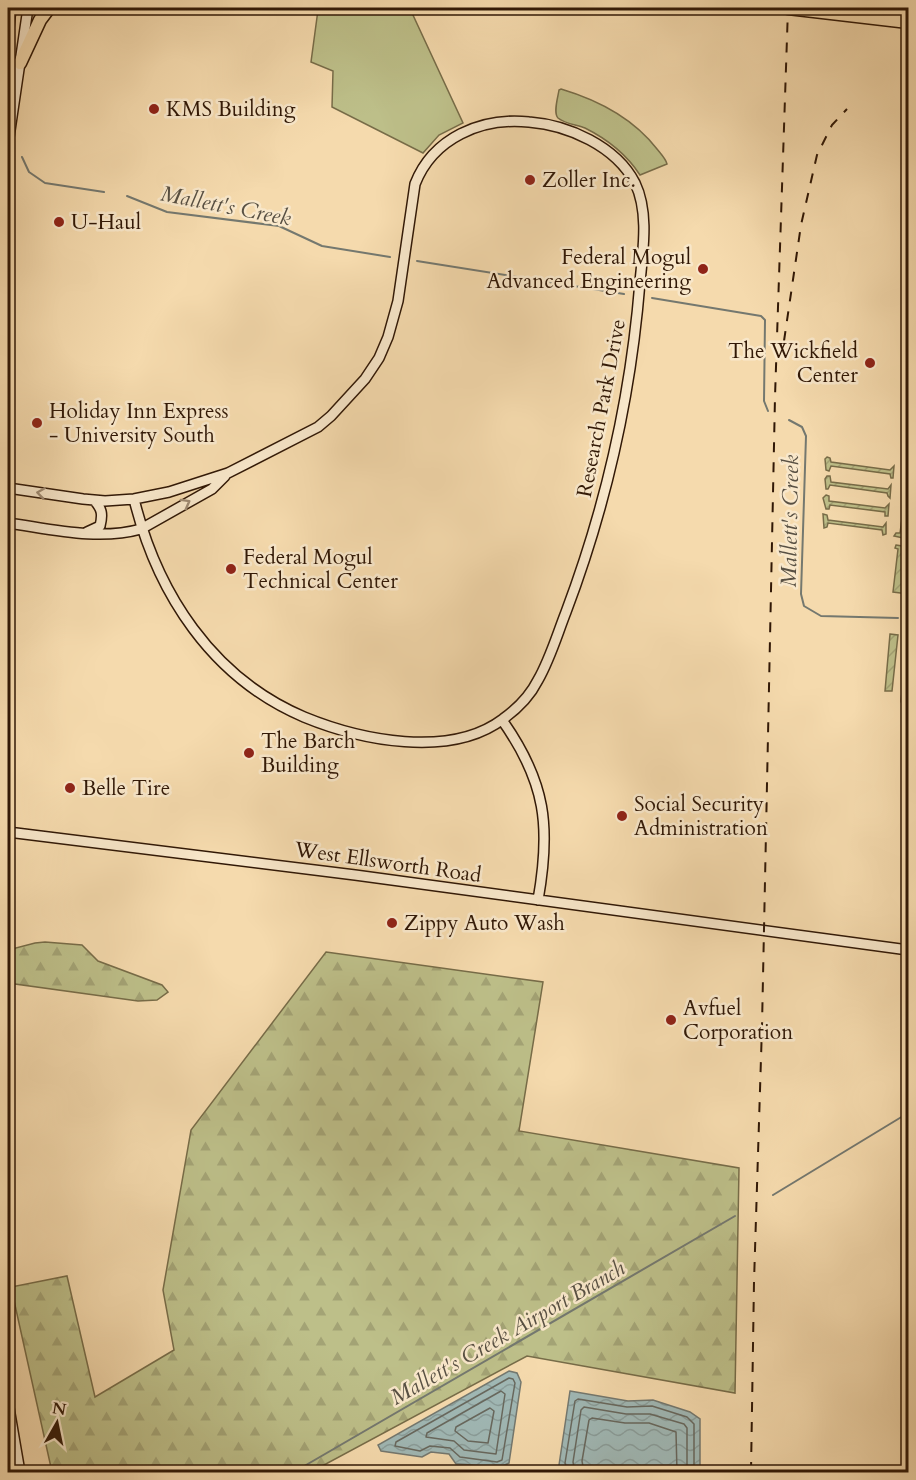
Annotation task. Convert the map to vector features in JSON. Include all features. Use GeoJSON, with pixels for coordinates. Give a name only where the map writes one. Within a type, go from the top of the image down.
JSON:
{"type":"FeatureCollection","features":[{"type":"Feature","properties":{"kind":"highway"},"geometry":{"type":"LineString","coordinates":[[20,63],[40,20],[49,8]]}},
{"type":"Feature","properties":{"kind":"highway"},"geometry":{"type":"LineString","coordinates":[[789,8],[909,22]]}},
{"type":"Feature","properties":{"kind":"street"},"geometry":{"type":"LineString","coordinates":[[8,37],[11,8]]}},
{"type":"Feature","properties":{"kind":"street"},"geometry":{"type":"LineString","coordinates":[[8,144],[28,8]]}},
{"type":"Feature","properties":{"kind":"street"},"geometry":{"type":"LineString","coordinates":[[8,79],[20,63]]}},
{"type":"Feature","properties":{"kind":"street","name":"Research Park Drive"},"geometry":{"type":"LineString","coordinates":[[8,488],[94,500],[134,499],[169,492],[228,473],[318,427],[353,392],[379,358],[394,321],[415,184],[420,172],[437,148],[472,129],[507,122],[525,121],[550,124],[577,133],[603,148],[621,164],[634,182],[641,200],[643,239],[639,301],[629,376],[600,511],[579,577],[544,666],[530,693],[502,720],[484,732],[462,738],[402,741],[350,732],[294,712],[266,696],[218,658],[182,615],[169,593],[141,529],[134,499]]}},
{"type":"Feature","properties":{"kind":"street","name":"Research Park Drive"},"geometry":{"type":"LineString","coordinates":[[8,523],[115,535],[141,529],[212,489],[228,473]]}},
{"type":"Feature","properties":{"kind":"street"},"geometry":{"type":"LineString","coordinates":[[83,533],[100,526],[102,512],[94,500]]}},
{"type":"Feature","properties":{"kind":"street"},"geometry":{"type":"LineString","coordinates":[[909,661],[905,700],[909,714]]}},
{"type":"Feature","properties":{"kind":"street"},"geometry":{"type":"LineString","coordinates":[[502,720],[525,756],[540,797],[545,828],[545,852],[538,900]]}},
{"type":"Feature","properties":{"kind":"street","name":"West Ellsworth Road"},"geometry":{"type":"LineString","coordinates":[[8,832],[355,875],[909,950]]}},
{"type":"Feature","properties":{"kind":"street"},"geometry":{"type":"LineString","coordinates":[[8,1402],[20,1473]]}},
{"type":"Feature","properties":{"kind":"green space"},"geometry":{"type":"Polygon","coordinates":[[[318,10],[412,13],[463,123],[439,135],[423,153],[332,107],[333,71],[311,62],[318,10]]]}},
{"type":"Feature","properties":{"kind":"green space"},"geometry":{"type":"Polygon","coordinates":[[[561,89],[601,105],[626,119],[648,138],[667,164],[640,175],[623,154],[609,142],[585,128],[558,118],[556,105],[561,89]]]}},
{"type":"Feature","properties":{"kind":"green space"},"geometry":{"type":"Polygon","coordinates":[[[827,457],[831,462],[890,470],[894,466],[893,478],[890,474],[831,466],[829,471],[826,470],[825,459],[827,457]]]}},
{"type":"Feature","properties":{"kind":"green space"},"geometry":{"type":"Polygon","coordinates":[[[908,475],[908,539],[894,536],[900,533],[908,475]]]}},
{"type":"Feature","properties":{"kind":"green space"},"geometry":{"type":"Polygon","coordinates":[[[827,476],[830,476],[831,482],[888,489],[891,485],[890,498],[887,493],[830,485],[826,489],[827,476]]]}},
{"type":"Feature","properties":{"kind":"green space"},"geometry":{"type":"Polygon","coordinates":[[[826,495],[829,496],[829,501],[885,508],[889,504],[888,516],[885,516],[885,512],[830,505],[829,509],[826,509],[823,498],[826,495]]]}},
{"type":"Feature","properties":{"kind":"green space"},"geometry":{"type":"Polygon","coordinates":[[[823,514],[827,515],[828,520],[883,527],[886,523],[886,534],[883,535],[882,530],[828,523],[824,528],[823,514]]]}},
{"type":"Feature","properties":{"kind":"green space"},"geometry":{"type":"Polygon","coordinates":[[[896,545],[908,547],[908,594],[893,592],[898,549],[895,548],[896,545]]]}},
{"type":"Feature","properties":{"kind":"green space"},"geometry":{"type":"Polygon","coordinates":[[[890,634],[898,635],[892,691],[885,691],[890,634]]]}},
{"type":"Feature","properties":{"kind":"green space"},"geometry":{"type":"Polygon","coordinates":[[[45,942],[82,945],[98,961],[162,985],[168,992],[157,1000],[138,1001],[8,983],[8,950],[45,942]]]}},
{"type":"Feature","properties":{"kind":"green space"},"geometry":{"type":"Polygon","coordinates":[[[326,952],[543,982],[519,1131],[739,1168],[735,1393],[527,1356],[311,1472],[52,1472],[11,1287],[67,1276],[95,1397],[174,1350],[163,1290],[191,1130],[326,952]]]}},
{"type":"Feature","properties":{"kind":"water"},"geometry":{"type":"Polygon","coordinates":[[[509,1371],[517,1373],[521,1382],[509,1463],[503,1466],[484,1467],[456,1464],[449,1454],[431,1452],[422,1457],[381,1451],[378,1445],[509,1371]]]}},
{"type":"Feature","properties":{"kind":"water"},"geometry":{"type":"Polygon","coordinates":[[[570,1391],[628,1401],[653,1400],[690,1412],[700,1419],[700,1472],[563,1472],[559,1465],[570,1391]]]}},
{"type":"Feature","properties":{"kind":"waterway","name":"Mallett's Creek"},"geometry":{"type":"LineString","coordinates":[[22,157],[29,172],[45,183],[104,192]]}},
{"type":"Feature","properties":{"kind":"waterway","name":"Mallett's Creek"},"geometry":{"type":"LineString","coordinates":[[127,196],[167,212],[279,226],[322,246],[390,257]]}},
{"type":"Feature","properties":{"kind":"waterway","name":"Mallett's Creek"},"geometry":{"type":"LineString","coordinates":[[417,261],[624,294]]}},
{"type":"Feature","properties":{"kind":"waterway","name":"Mallett's Creek"},"geometry":{"type":"LineString","coordinates":[[652,298],[761,316],[765,320],[764,401],[768,411]]}},
{"type":"Feature","properties":{"kind":"waterway","name":"Mallett's Creek"},"geometry":{"type":"LineString","coordinates":[[789,420],[802,427],[806,436],[801,594],[804,606],[821,616],[898,618]]}},
{"type":"Feature","properties":{"kind":"waterway","name":"Mallett's Creek Airport Branch"},"geometry":{"type":"LineString","coordinates":[[773,1195],[908,1113]]}},
{"type":"Feature","properties":{"kind":"waterway","name":"Mallett's Creek Airport Branch"},"geometry":{"type":"LineString","coordinates":[[294,1472],[735,1216]]}},
{"type":"Feature","properties":{"kind":"railway"},"geometry":{"type":"LineString","coordinates":[[751,1472],[775,397],[788,8]]}},
{"type":"Feature","properties":{"kind":"railway"},"geometry":{"type":"LineString","coordinates":[[784,341],[801,225],[817,155],[832,125],[847,109]]}},
{"type":"Feature","properties":{"kind":"place","name":"KMS Building"},"geometry":{"type":"Point","coordinates":[154,109]}},
{"type":"Feature","properties":{"kind":"place","name":"Zoller Inc."},"geometry":{"type":"Point","coordinates":[530,180]}},
{"type":"Feature","properties":{"kind":"place","name":"U-Haul"},"geometry":{"type":"Point","coordinates":[59,222]}},
{"type":"Feature","properties":{"kind":"place","name":"Federal Mogul Advanced Engineering"},"geometry":{"type":"Point","coordinates":[703,269]}},
{"type":"Feature","properties":{"kind":"place","name":"The Wickfield Center"},"geometry":{"type":"Point","coordinates":[870,363]}},
{"type":"Feature","properties":{"kind":"place","name":"Holiday Inn Express - University South"},"geometry":{"type":"Point","coordinates":[37,423]}},
{"type":"Feature","properties":{"kind":"place","name":"Federal Mogul Technical Center"},"geometry":{"type":"Point","coordinates":[231,569]}},
{"type":"Feature","properties":{"kind":"place","name":"The Barch Building"},"geometry":{"type":"Point","coordinates":[249,753]}},
{"type":"Feature","properties":{"kind":"place","name":"Belle Tire"},"geometry":{"type":"Point","coordinates":[70,788]}},
{"type":"Feature","properties":{"kind":"place","name":"Social Security Administration"},"geometry":{"type":"Point","coordinates":[622,816]}},
{"type":"Feature","properties":{"kind":"place","name":"Zippy Auto Wash"},"geometry":{"type":"Point","coordinates":[392,923]}},
{"type":"Feature","properties":{"kind":"place","name":"Avfuel Corporation"},"geometry":{"type":"Point","coordinates":[671,1020]}}]}
